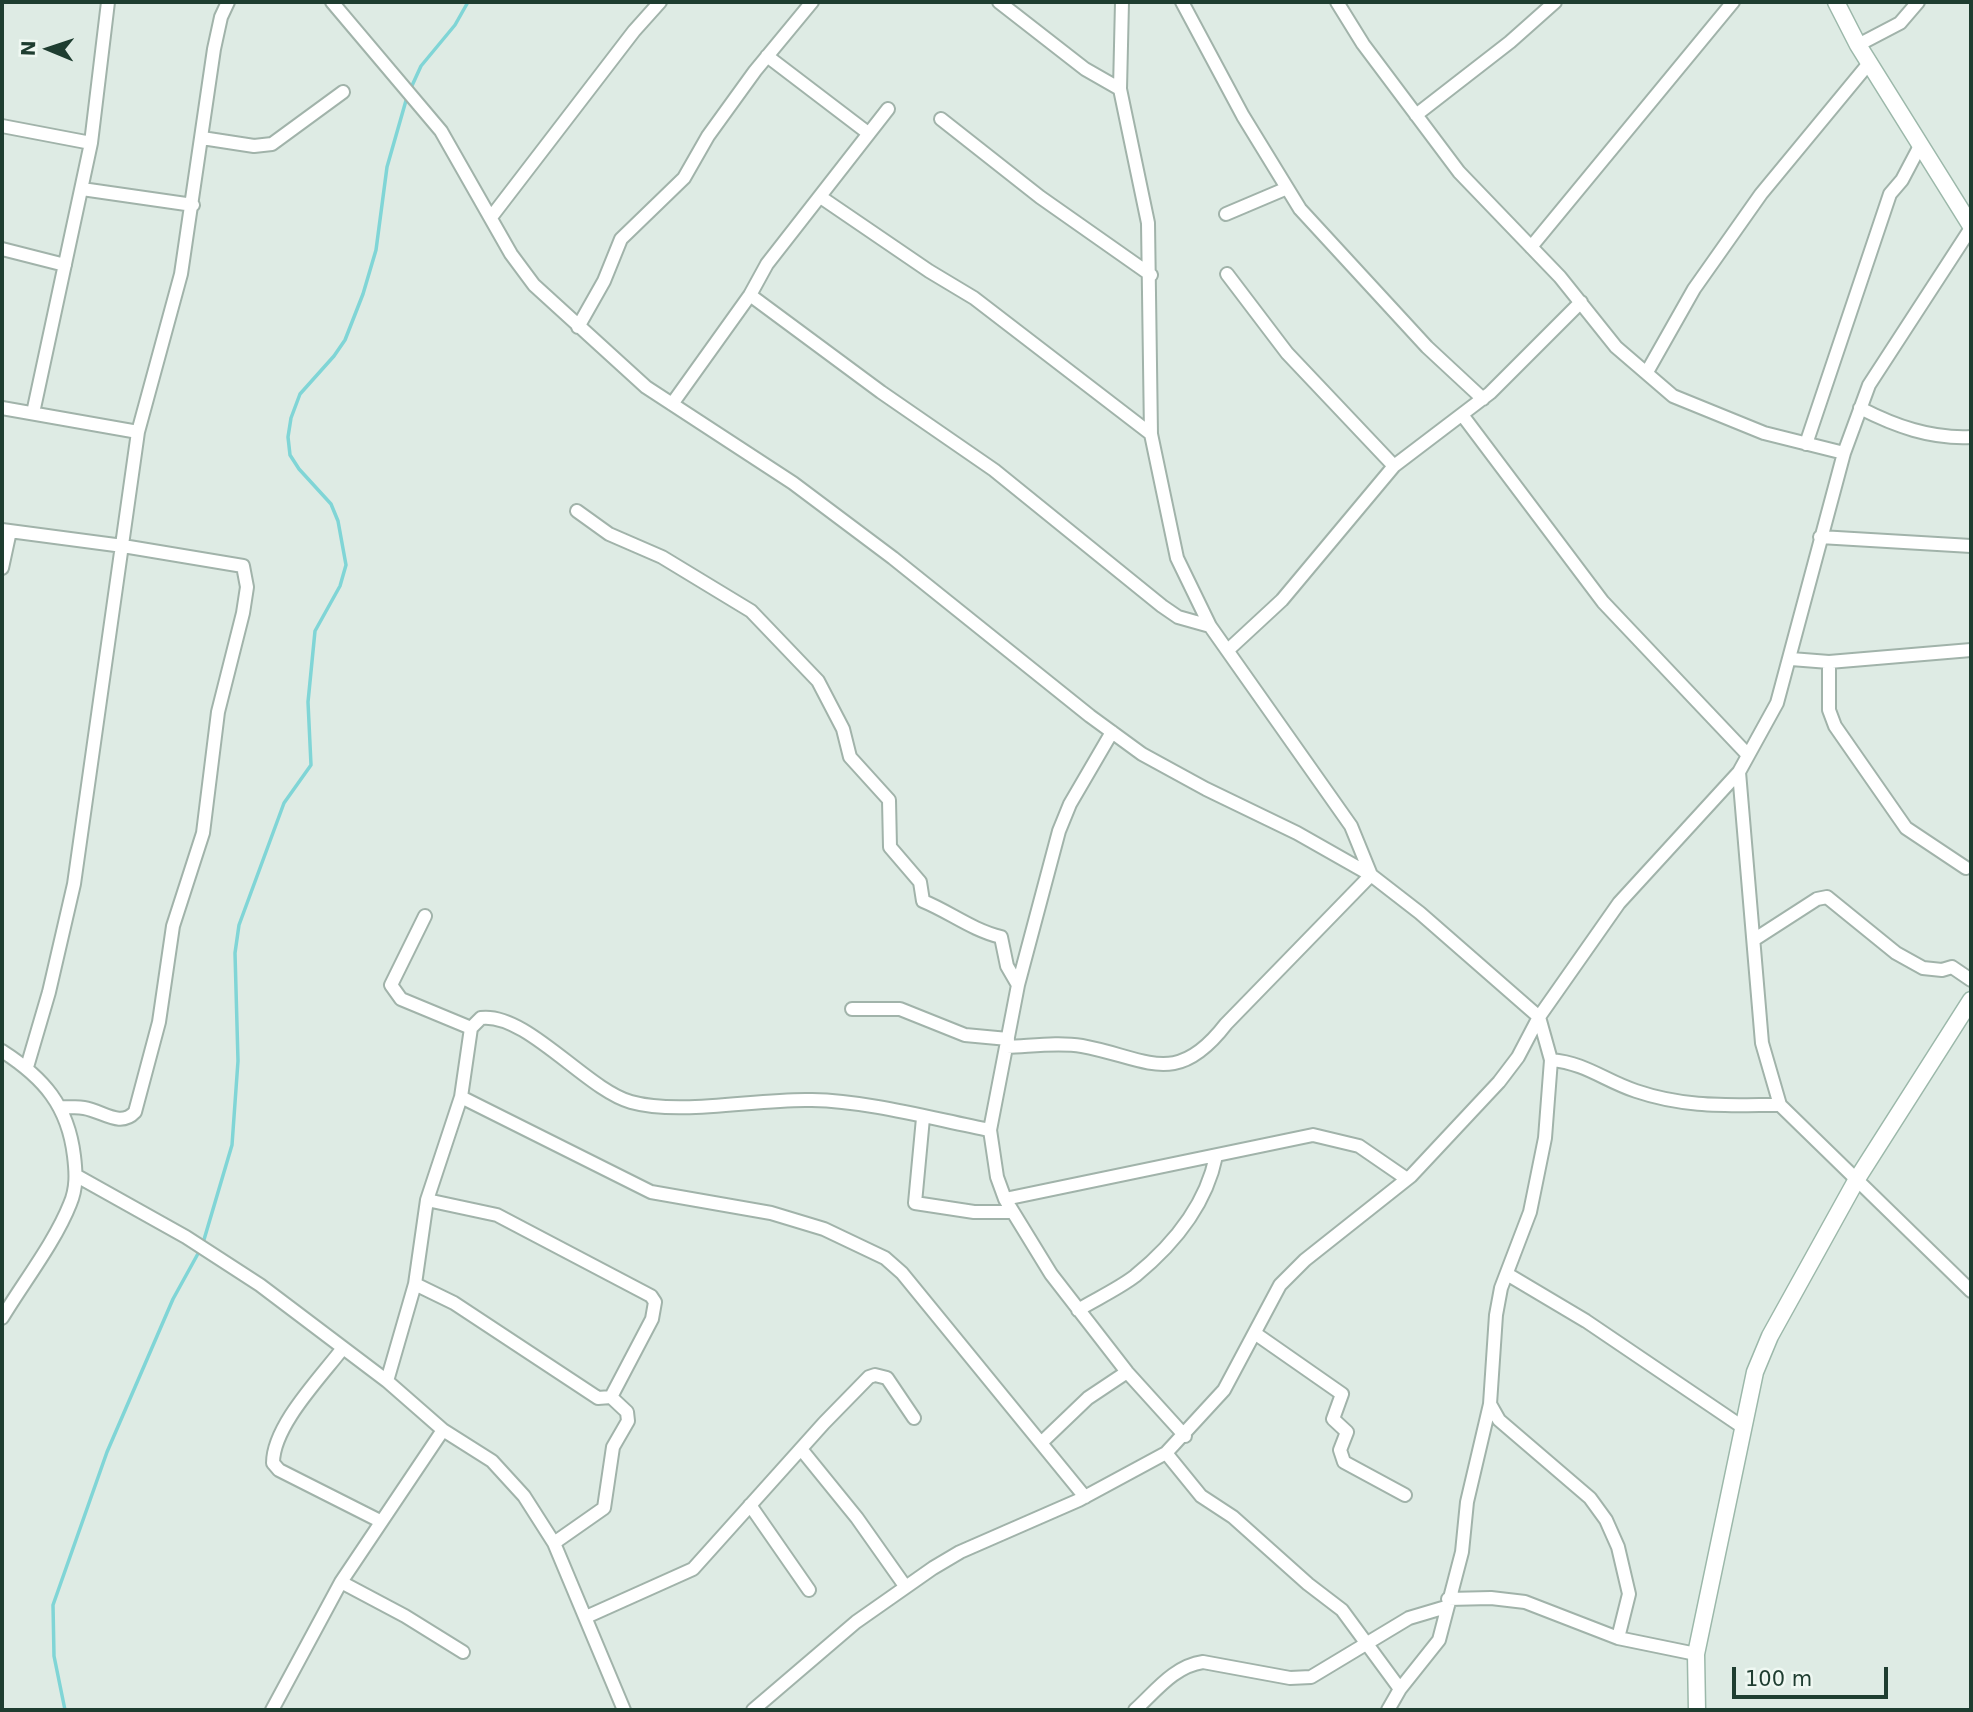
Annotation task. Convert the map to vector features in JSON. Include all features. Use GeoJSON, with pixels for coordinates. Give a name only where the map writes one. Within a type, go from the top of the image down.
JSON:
{"type":"FeatureCollection","features":[{"type":"Feature","properties":{"kind":"street"},"geometry":{"type":"LineString","coordinates":[[33,413],[92,143],[108,2]]}},
{"type":"Feature","properties":{"kind":"street"},"geometry":{"type":"LineString","coordinates":[[27,1067],[49,992],[74,884],[138,432],[176,297],[214,49],[221,17],[228,2]]}},
{"type":"Feature","properties":{"kind":"street"},"geometry":{"type":"LineString","coordinates":[[332,2],[405,85],[441,131],[512,254],[534,285],[646,387],[793,483],[1142,754],[1206,789],[1297,833],[1371,875],[1420,913],[1539,1017],[1551,1059],[1545,1138],[1534,1193],[1496,1315],[1490,1404],[1467,1502],[1462,1552],[1447,1603],[1448,1617],[1439,1640],[1400,1689],[1388,1710]]}},
{"type":"Feature","properties":{"kind":"street"},"geometry":{"type":"LineString","coordinates":[[492,216],[634,31],[660,2]]}},
{"type":"Feature","properties":{"kind":"street"},"geometry":{"type":"LineString","coordinates":[[578,327],[604,281],[616,246],[684,178],[708,136],[767,56],[812,2]]}},
{"type":"Feature","properties":{"kind":"street"},"geometry":{"type":"LineString","coordinates":[[999,2],[1085,69],[1120,89]]}},
{"type":"Feature","properties":{"kind":"street"},"geometry":{"type":"LineString","coordinates":[[1122,2],[1120,89],[1148,223],[1151,275],[1151,434],[1177,558],[1210,626],[1351,826],[1371,875]]}},
{"type":"Feature","properties":{"kind":"street"},"geometry":{"type":"LineString","coordinates":[[1182,2],[1285,189],[1427,347],[1483,399]]}},
{"type":"Feature","properties":{"kind":"street"},"geometry":{"type":"LineString","coordinates":[[1338,2],[1363,44],[1460,172],[1581,302],[1616,347],[1674,396],[1764,433],[1844,453]]}},
{"type":"Feature","properties":{"kind":"street"},"geometry":{"type":"LineString","coordinates":[[1416,115],[1510,42],[1555,2]]}},
{"type":"Feature","properties":{"kind":"street"},"geometry":{"type":"LineString","coordinates":[[1531,247],[1733,2]]}},
{"type":"Feature","properties":{"kind":"street"},"geometry":{"type":"LineString","coordinates":[[753,1710],[856,1622],[905,1586],[960,1552],[1085,1497],[1166,1453],[1185,1436],[1224,1390],[1256,1335],[1280,1285],[1306,1260],[1407,1179],[1499,1082],[1518,1057],[1539,1017],[1619,903],[1739,772],[1777,703],[1791,659],[1820,537],[1844,453],[1869,385],[1971,227],[1858,45],[1836,2]]}},
{"type":"Feature","properties":{"kind":"street"},"geometry":{"type":"LineString","coordinates":[[1858,45],[1900,23],[1918,2]]}},
{"type":"Feature","properties":{"kind":"street"},"geometry":{"type":"LineString","coordinates":[[767,56],[868,133]]}},
{"type":"Feature","properties":{"kind":"street"},"geometry":{"type":"LineString","coordinates":[[1647,372],[1694,289],[1761,194],[1870,62]]}},
{"type":"Feature","properties":{"kind":"street"},"geometry":{"type":"LineString","coordinates":[[202,138],[254,146],[272,144],[343,92]]}},
{"type":"Feature","properties":{"kind":"street"},"geometry":{"type":"LineString","coordinates":[[672,404],[750,295],[767,264],[888,109]]}},
{"type":"Feature","properties":{"kind":"street"},"geometry":{"type":"LineString","coordinates":[[941,119],[1040,197],[1151,275]]}},
{"type":"Feature","properties":{"kind":"street"},"geometry":{"type":"LineString","coordinates":[[2,126],[92,143]]}},
{"type":"Feature","properties":{"kind":"street"},"geometry":{"type":"LineString","coordinates":[[1806,444],[1890,194],[1902,180],[1921,144]]}},
{"type":"Feature","properties":{"kind":"street"},"geometry":{"type":"LineString","coordinates":[[1226,214],[1285,189]]}},
{"type":"Feature","properties":{"kind":"street"},"geometry":{"type":"LineString","coordinates":[[82,190],[192,205]]}},
{"type":"Feature","properties":{"kind":"street"},"geometry":{"type":"LineString","coordinates":[[821,198],[974,298],[1151,434]]}},
{"type":"Feature","properties":{"kind":"street"},"geometry":{"type":"LineString","coordinates":[[2,249],[65,265]]}},
{"type":"Feature","properties":{"kind":"street"},"geometry":{"type":"LineString","coordinates":[[1227,274],[1287,353],[1394,466]]}},
{"type":"Feature","properties":{"kind":"street"},"geometry":{"type":"LineString","coordinates":[[750,295],[881,392],[994,470],[1162,606],[1178,617],[1210,626]]}},
{"type":"Feature","properties":{"kind":"street"},"geometry":{"type":"LineString","coordinates":[[1228,650],[1282,600],[1394,466],[1483,399],[1581,302]]}},
{"type":"Feature","properties":{"kind":"street"},"geometry":{"type":"LineString","coordinates":[[2,408],[138,432]]}},
{"type":"Feature","properties":{"kind":"street"},"geometry":{"type":"LineString","coordinates":[[1860,408],[1892,424],[1947,438],[1971,438]]}},
{"type":"Feature","properties":{"kind":"street"},"geometry":{"type":"LineString","coordinates":[[1462,416],[1603,602],[1748,755]]}},
{"type":"Feature","properties":{"kind":"street"},"geometry":{"type":"LineString","coordinates":[[577,510],[609,534],[662,557],[751,611],[818,681],[844,729],[850,757],[889,800],[890,848],[919,882],[923,901],[949,912],[959,921],[985,933],[1001,937],[1007,965],[1018,985]]}},
{"type":"Feature","properties":{"kind":"street"},"geometry":{"type":"LineString","coordinates":[[2,568],[6,531],[123,545],[243,566],[247,587],[218,712],[203,833],[173,926],[159,1022],[135,1112],[129,1118],[119,1120],[84,1108],[61,1107]]}},
{"type":"Feature","properties":{"kind":"street"},"geometry":{"type":"LineString","coordinates":[[1820,537],[1971,546]]}},
{"type":"Feature","properties":{"kind":"street"},"geometry":{"type":"LineString","coordinates":[[1791,659],[1829,662],[1971,650]]}},
{"type":"Feature","properties":{"kind":"street"},"geometry":{"type":"LineString","coordinates":[[1829,662],[1829,710],[1835,726],[1906,828],[1966,868]]}},
{"type":"Feature","properties":{"kind":"street"},"geometry":{"type":"LineString","coordinates":[[1112,732],[1070,804],[1059,831],[1018,985],[990,1130],[996,1177],[1005,1199],[1051,1274],[1127,1372],[1185,1436]]}},
{"type":"Feature","properties":{"kind":"street"},"geometry":{"type":"LineString","coordinates":[[1739,772],[1762,1043],[1780,1105],[1971,1291]]}},
{"type":"Feature","properties":{"kind":"street"},"geometry":{"type":"LineString","coordinates":[[852,1009],[900,1009],[965,1035],[1008,1043],[1073,1045],[1155,1066],[1184,1059],[1210,1044],[1226,1024],[1371,875]]}},
{"type":"Feature","properties":{"kind":"street"},"geometry":{"type":"LineString","coordinates":[[1755,939],[1817,899],[1828,897],[1896,953],[1923,968],[1942,970],[1952,967],[1971,980]]}},
{"type":"Feature","properties":{"kind":"street"},"geometry":{"type":"LineString","coordinates":[[425,916],[391,985],[401,999],[471,1028]]}},
{"type":"Feature","properties":{"kind":"street"},"geometry":{"type":"LineString","coordinates":[[1697,1710],[1696,1654],[1755,1372],[1770,1336],[1857,1179],[1971,1000]]}},
{"type":"Feature","properties":{"kind":"street"},"geometry":{"type":"LineString","coordinates":[[387,1381],[415,1284],[428,1200],[461,1097],[471,1028],[476,1021],[486,1017],[513,1025],[583,1072],[606,1091],[635,1104],[720,1105],[811,1100],[990,1130]]}},
{"type":"Feature","properties":{"kind":"street"},"geometry":{"type":"LineString","coordinates":[[2,1051],[27,1067],[61,1107],[71,1132],[77,1176],[71,1203],[2,1318]]}},
{"type":"Feature","properties":{"kind":"street"},"geometry":{"type":"LineString","coordinates":[[1551,1059],[1579,1063],[1635,1091],[1684,1105],[1780,1105]]}},
{"type":"Feature","properties":{"kind":"street"},"geometry":{"type":"LineString","coordinates":[[461,1097],[652,1192],[771,1213],[824,1229],[885,1258],[902,1273],[1085,1497]]}},
{"type":"Feature","properties":{"kind":"street"},"geometry":{"type":"LineString","coordinates":[[923,1118],[915,1203],[974,1212],[1012,1212]]}},
{"type":"Feature","properties":{"kind":"street"},"geometry":{"type":"LineString","coordinates":[[1005,1199],[1313,1135],[1359,1146],[1407,1179]]}},
{"type":"Feature","properties":{"kind":"street"},"geometry":{"type":"LineString","coordinates":[[1078,1310],[1133,1278],[1167,1247],[1198,1206],[1211,1179],[1216,1156]]}},
{"type":"Feature","properties":{"kind":"street"},"geometry":{"type":"LineString","coordinates":[[77,1176],[186,1237],[239,1272],[387,1381],[443,1430],[492,1461],[524,1496],[554,1543],[624,1710]]}},
{"type":"Feature","properties":{"kind":"street"},"geometry":{"type":"LineString","coordinates":[[428,1200],[497,1214],[651,1296],[655,1302],[652,1320],[611,1397]]}},
{"type":"Feature","properties":{"kind":"street"},"geometry":{"type":"LineString","coordinates":[[1507,1274],[1586,1321],[1744,1428]]}},
{"type":"Feature","properties":{"kind":"street"},"geometry":{"type":"LineString","coordinates":[[415,1284],[454,1303],[598,1398],[611,1397],[627,1412],[628,1421],[613,1447],[604,1508],[554,1543]]}},
{"type":"Feature","properties":{"kind":"street"},"geometry":{"type":"LineString","coordinates":[[1256,1335],[1342,1394],[1334,1419],[1347,1433],[1340,1450],[1344,1462],[1405,1494]]}},
{"type":"Feature","properties":{"kind":"street"},"geometry":{"type":"LineString","coordinates":[[343,1348],[282,1429],[273,1449],[273,1463],[279,1470],[380,1521]]}},
{"type":"Feature","properties":{"kind":"street"},"geometry":{"type":"LineString","coordinates":[[1041,1443],[1088,1398],[1127,1372]]}},
{"type":"Feature","properties":{"kind":"street"},"geometry":{"type":"LineString","coordinates":[[586,1617],[693,1569],[801,1449],[875,1375],[887,1378],[914,1418]]}},
{"type":"Feature","properties":{"kind":"street"},"geometry":{"type":"LineString","coordinates":[[1490,1404],[1499,1419],[1590,1498],[1605,1520],[1618,1547],[1629,1594],[1618,1638]]}},
{"type":"Feature","properties":{"kind":"street"},"geometry":{"type":"LineString","coordinates":[[272,1710],[341,1583],[443,1430]]}},
{"type":"Feature","properties":{"kind":"street"},"geometry":{"type":"LineString","coordinates":[[801,1449],[857,1518],[905,1586]]}},
{"type":"Feature","properties":{"kind":"street"},"geometry":{"type":"LineString","coordinates":[[1166,1453],[1201,1496],[1233,1517],[1308,1584],[1342,1609],[1400,1689]]}},
{"type":"Feature","properties":{"kind":"street"},"geometry":{"type":"LineString","coordinates":[[750,1505],[809,1590]]}},
{"type":"Feature","properties":{"kind":"street"},"geometry":{"type":"LineString","coordinates":[[341,1583],[405,1616],[463,1652]]}},
{"type":"Feature","properties":{"kind":"street"},"geometry":{"type":"LineString","coordinates":[[1135,1710],[1178,1670],[1194,1663],[1203,1662],[1302,1678],[1311,1676],[1409,1618],[1447,1603],[1491,1598],[1525,1602],[1618,1638],[1696,1654]]}},
{"type":"Feature","properties":{"kind":"waterway"},"geometry":{"type":"LineString","coordinates":[[410,90],[421,66],[455,25],[468,2]]}},
{"type":"Feature","properties":{"kind":"waterway"},"geometry":{"type":"LineString","coordinates":[[203,1243],[232,1145],[238,1061],[235,953],[239,925],[284,803],[311,765],[308,702],[315,631],[340,586],[346,565],[338,521],[331,504],[290,455],[288,437],[291,418],[300,394],[345,340],[363,294],[376,250],[387,167],[407,97]]}},
{"type":"Feature","properties":{"kind":"waterway"},"geometry":{"type":"LineString","coordinates":[[65,1710],[54,1656],[53,1605],[107,1452],[173,1299],[200,1250]]}}]}
